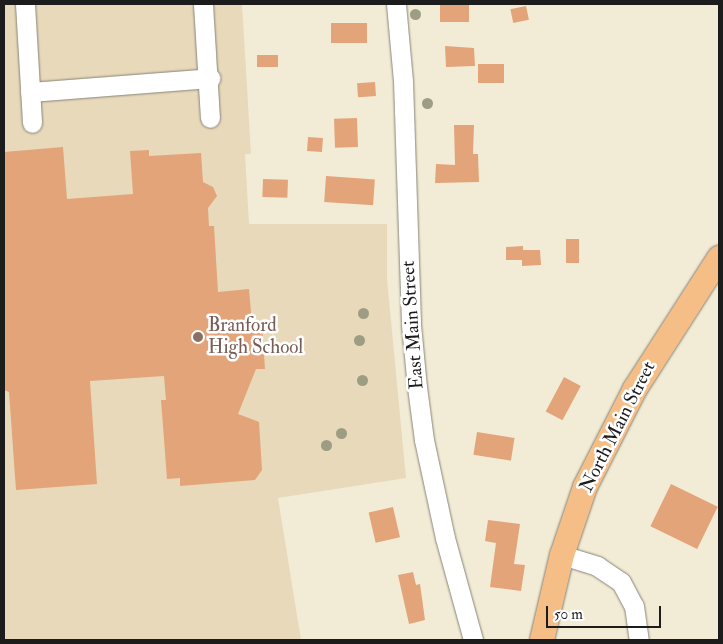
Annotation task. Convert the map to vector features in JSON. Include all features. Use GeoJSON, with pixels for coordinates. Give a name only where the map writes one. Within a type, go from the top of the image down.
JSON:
{"type":"FeatureCollection","features":[{"type":"Feature","properties":{"kind":"main road","name":"North Main Street"},"geometry":{"type":"LineString","coordinates":[[542,640],[562,555],[585,487],[611,431],[664,340],[719,258]]}},
{"type":"Feature","properties":{"kind":"street"},"geometry":{"type":"LineString","coordinates":[[25,4],[32,123]]}},
{"type":"Feature","properties":{"kind":"street"},"geometry":{"type":"LineString","coordinates":[[203,4],[210,78],[210,118]]}},
{"type":"Feature","properties":{"kind":"street","name":"East Main Street"},"geometry":{"type":"LineString","coordinates":[[396,4],[403,82],[411,325],[424,440],[445,538],[473,640]]}},
{"type":"Feature","properties":{"kind":"street"},"geometry":{"type":"LineString","coordinates":[[30,92],[210,78]]}},
{"type":"Feature","properties":{"kind":"street"},"geometry":{"type":"LineString","coordinates":[[562,555],[597,566],[621,582],[634,606],[639,640]]}},
{"type":"Feature","properties":{"kind":"shaded area","name":"Branford High School"},"geometry":{"type":"Polygon","coordinates":[[[4,4],[242,4],[251,154],[245,154],[249,224],[387,224],[387,279],[406,478],[278,498],[301,640],[4,640],[4,4]]]}},
{"type":"Feature","properties":{"kind":"building"},"geometry":{"type":"Polygon","coordinates":[[[440,4],[469,4],[469,22],[440,22],[440,4]]]}},
{"type":"Feature","properties":{"kind":"building"},"geometry":{"type":"Polygon","coordinates":[[[526,6],[529,20],[513,23],[510,9],[526,6]]]}},
{"type":"Feature","properties":{"kind":"building"},"geometry":{"type":"Polygon","coordinates":[[[331,23],[367,23],[367,43],[331,43],[331,23]]]}},
{"type":"Feature","properties":{"kind":"building"},"geometry":{"type":"Polygon","coordinates":[[[445,46],[474,48],[475,66],[446,67],[445,46]]]}},
{"type":"Feature","properties":{"kind":"building"},"geometry":{"type":"Polygon","coordinates":[[[257,55],[278,55],[278,67],[257,67],[257,55]]]}},
{"type":"Feature","properties":{"kind":"building"},"geometry":{"type":"Polygon","coordinates":[[[478,64],[504,64],[504,83],[478,83],[478,64]]]}},
{"type":"Feature","properties":{"kind":"building"},"geometry":{"type":"Polygon","coordinates":[[[375,82],[376,96],[358,97],[357,83],[375,82]]]}},
{"type":"Feature","properties":{"kind":"building"},"geometry":{"type":"Polygon","coordinates":[[[357,118],[358,147],[335,148],[334,119],[357,118]]]}},
{"type":"Feature","properties":{"kind":"building"},"geometry":{"type":"Polygon","coordinates":[[[454,125],[474,125],[473,154],[478,154],[479,182],[435,183],[436,164],[455,165],[454,125]]]}},
{"type":"Feature","properties":{"kind":"building"},"geometry":{"type":"Polygon","coordinates":[[[308,137],[323,138],[322,152],[307,151],[308,137]]]}},
{"type":"Feature","properties":{"kind":"building"},"geometry":{"type":"Polygon","coordinates":[[[63,147],[67,199],[133,194],[130,151],[149,150],[149,156],[201,153],[203,182],[213,187],[217,196],[208,208],[209,226],[214,226],[218,292],[249,289],[252,324],[262,323],[265,369],[256,369],[238,414],[259,422],[262,470],[255,480],[180,486],[180,478],[167,479],[161,400],[166,400],[164,376],[90,381],[97,484],[16,490],[9,392],[4,390],[4,152],[63,147]]]}},
{"type":"Feature","properties":{"kind":"building"},"geometry":{"type":"Polygon","coordinates":[[[326,176],[375,179],[373,205],[324,202],[326,176]]]}},
{"type":"Feature","properties":{"kind":"building"},"geometry":{"type":"Polygon","coordinates":[[[263,179],[288,180],[287,198],[262,197],[263,179]]]}},
{"type":"Feature","properties":{"kind":"building"},"geometry":{"type":"Polygon","coordinates":[[[566,239],[579,239],[579,263],[566,263],[566,239]]]}},
{"type":"Feature","properties":{"kind":"building"},"geometry":{"type":"Polygon","coordinates":[[[523,246],[523,250],[540,250],[541,265],[522,266],[522,260],[506,260],[506,247],[523,246]]]}},
{"type":"Feature","properties":{"kind":"building"},"geometry":{"type":"Polygon","coordinates":[[[564,377],[581,386],[562,420],[546,411],[564,377]]]}},
{"type":"Feature","properties":{"kind":"building"},"geometry":{"type":"Polygon","coordinates":[[[477,432],[515,438],[511,461],[473,455],[477,432]]]}},
{"type":"Feature","properties":{"kind":"building"},"geometry":{"type":"Polygon","coordinates":[[[671,484],[718,507],[697,549],[650,526],[671,484]]]}},
{"type":"Feature","properties":{"kind":"building"},"geometry":{"type":"Polygon","coordinates":[[[393,507],[400,537],[376,543],[369,513],[393,507]]]}},
{"type":"Feature","properties":{"kind":"building"},"geometry":{"type":"Polygon","coordinates":[[[488,520],[520,524],[514,564],[525,565],[521,591],[490,587],[496,543],[485,541],[488,520]]]}},
{"type":"Feature","properties":{"kind":"building"},"geometry":{"type":"Polygon","coordinates":[[[413,572],[416,585],[420,584],[425,620],[409,624],[398,575],[413,572]]]}},
{"type":"Feature","properties":{"kind":"place","name":"Branford High School"},"geometry":{"type":"Point","coordinates":[198,337]}}]}
